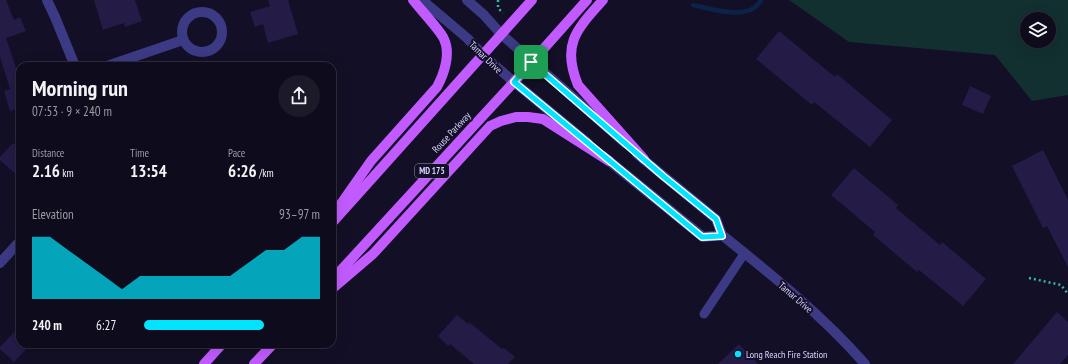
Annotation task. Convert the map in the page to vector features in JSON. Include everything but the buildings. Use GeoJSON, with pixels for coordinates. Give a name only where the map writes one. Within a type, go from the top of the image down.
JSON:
{"type":"FeatureCollection","features":[{"type":"Feature","properties":{"kind":"main road"},"geometry":{"type":"LineString","coordinates":[[336,210],[371,161],[437,87],[443,77],[447,52],[444,39],[413,0]]}},
{"type":"Feature","properties":{"kind":"main road"},"geometry":{"type":"LineString","coordinates":[[336,219],[532,0]]}},
{"type":"Feature","properties":{"kind":"main road","name":"Rouse Parkway"},"geometry":{"type":"LineString","coordinates":[[336,276],[514,82],[587,0]]}},
{"type":"Feature","properties":{"kind":"main road"},"geometry":{"type":"LineString","coordinates":[[603,0],[582,23],[574,36],[571,49],[573,73],[578,85],[644,159]]}},
{"type":"Feature","properties":{"kind":"main road"},"geometry":{"type":"LineString","coordinates":[[336,286],[373,254],[490,126],[501,121],[528,117],[543,119],[609,161]]}},
{"type":"Feature","properties":{"kind":"main road"},"geometry":{"type":"LineString","coordinates":[[204,364],[218,348]]}},
{"type":"Feature","properties":{"kind":"main road"},"geometry":{"type":"LineString","coordinates":[[254,364],[268,348]]}},
{"type":"Feature","properties":{"kind":"street"},"geometry":{"type":"LineString","coordinates":[[47,0],[73,62]]}},
{"type":"Feature","properties":{"kind":"street","name":"Tamar Drive"},"geometry":{"type":"LineString","coordinates":[[422,0],[467,38],[483,55],[514,82],[702,237],[722,236]]}},
{"type":"Feature","properties":{"kind":"street","name":"Tamar Drive"},"geometry":{"type":"LineString","coordinates":[[467,0],[484,15],[500,34],[531,62],[716,219],[722,236],[807,306],[846,343],[865,364]]}},
{"type":"Feature","properties":{"kind":"street"},"geometry":{"type":"LineString","coordinates":[[208,12],[216,17],[221,24],[223,31],[221,40],[216,48],[210,51],[202,53],[193,50],[187,46],[183,40],[182,27],[192,14],[208,12]]}},
{"type":"Feature","properties":{"kind":"street"},"geometry":{"type":"LineString","coordinates":[[119,62],[183,40]]}},
{"type":"Feature","properties":{"kind":"street"},"geometry":{"type":"LineString","coordinates":[[0,263],[16,245]]}},
{"type":"Feature","properties":{"kind":"lane"},"geometry":{"type":"LineString","coordinates":[[704,314],[744,254]]}},
{"type":"Feature","properties":{"kind":"path"},"geometry":{"type":"LineString","coordinates":[[498,0],[498,8],[503,13]]}},
{"type":"Feature","properties":{"kind":"path"},"geometry":{"type":"LineString","coordinates":[[1029,278],[1060,285],[1068,294]]}},
{"type":"Feature","properties":{"kind":"green space"},"geometry":{"type":"Polygon","coordinates":[[[789,0],[1068,0],[1068,95],[1032,101],[995,55],[849,42],[789,0]]]}},
{"type":"Feature","properties":{"kind":"waterway"},"geometry":{"type":"LineString","coordinates":[[693,5],[720,11],[740,12],[748,11],[756,7],[761,0]]}},
{"type":"Feature","properties":{"kind":"place","name":"Long Reach Fire Station"},"geometry":{"type":"Point","coordinates":[738,354]}},
{"type":"Feature","properties":{"kind":"route"},"geometry":{"type":"LineString","coordinates":[[531,62],[663,176],[716,219],[722,236],[702,237],[514,82],[531,62]]}}]}
